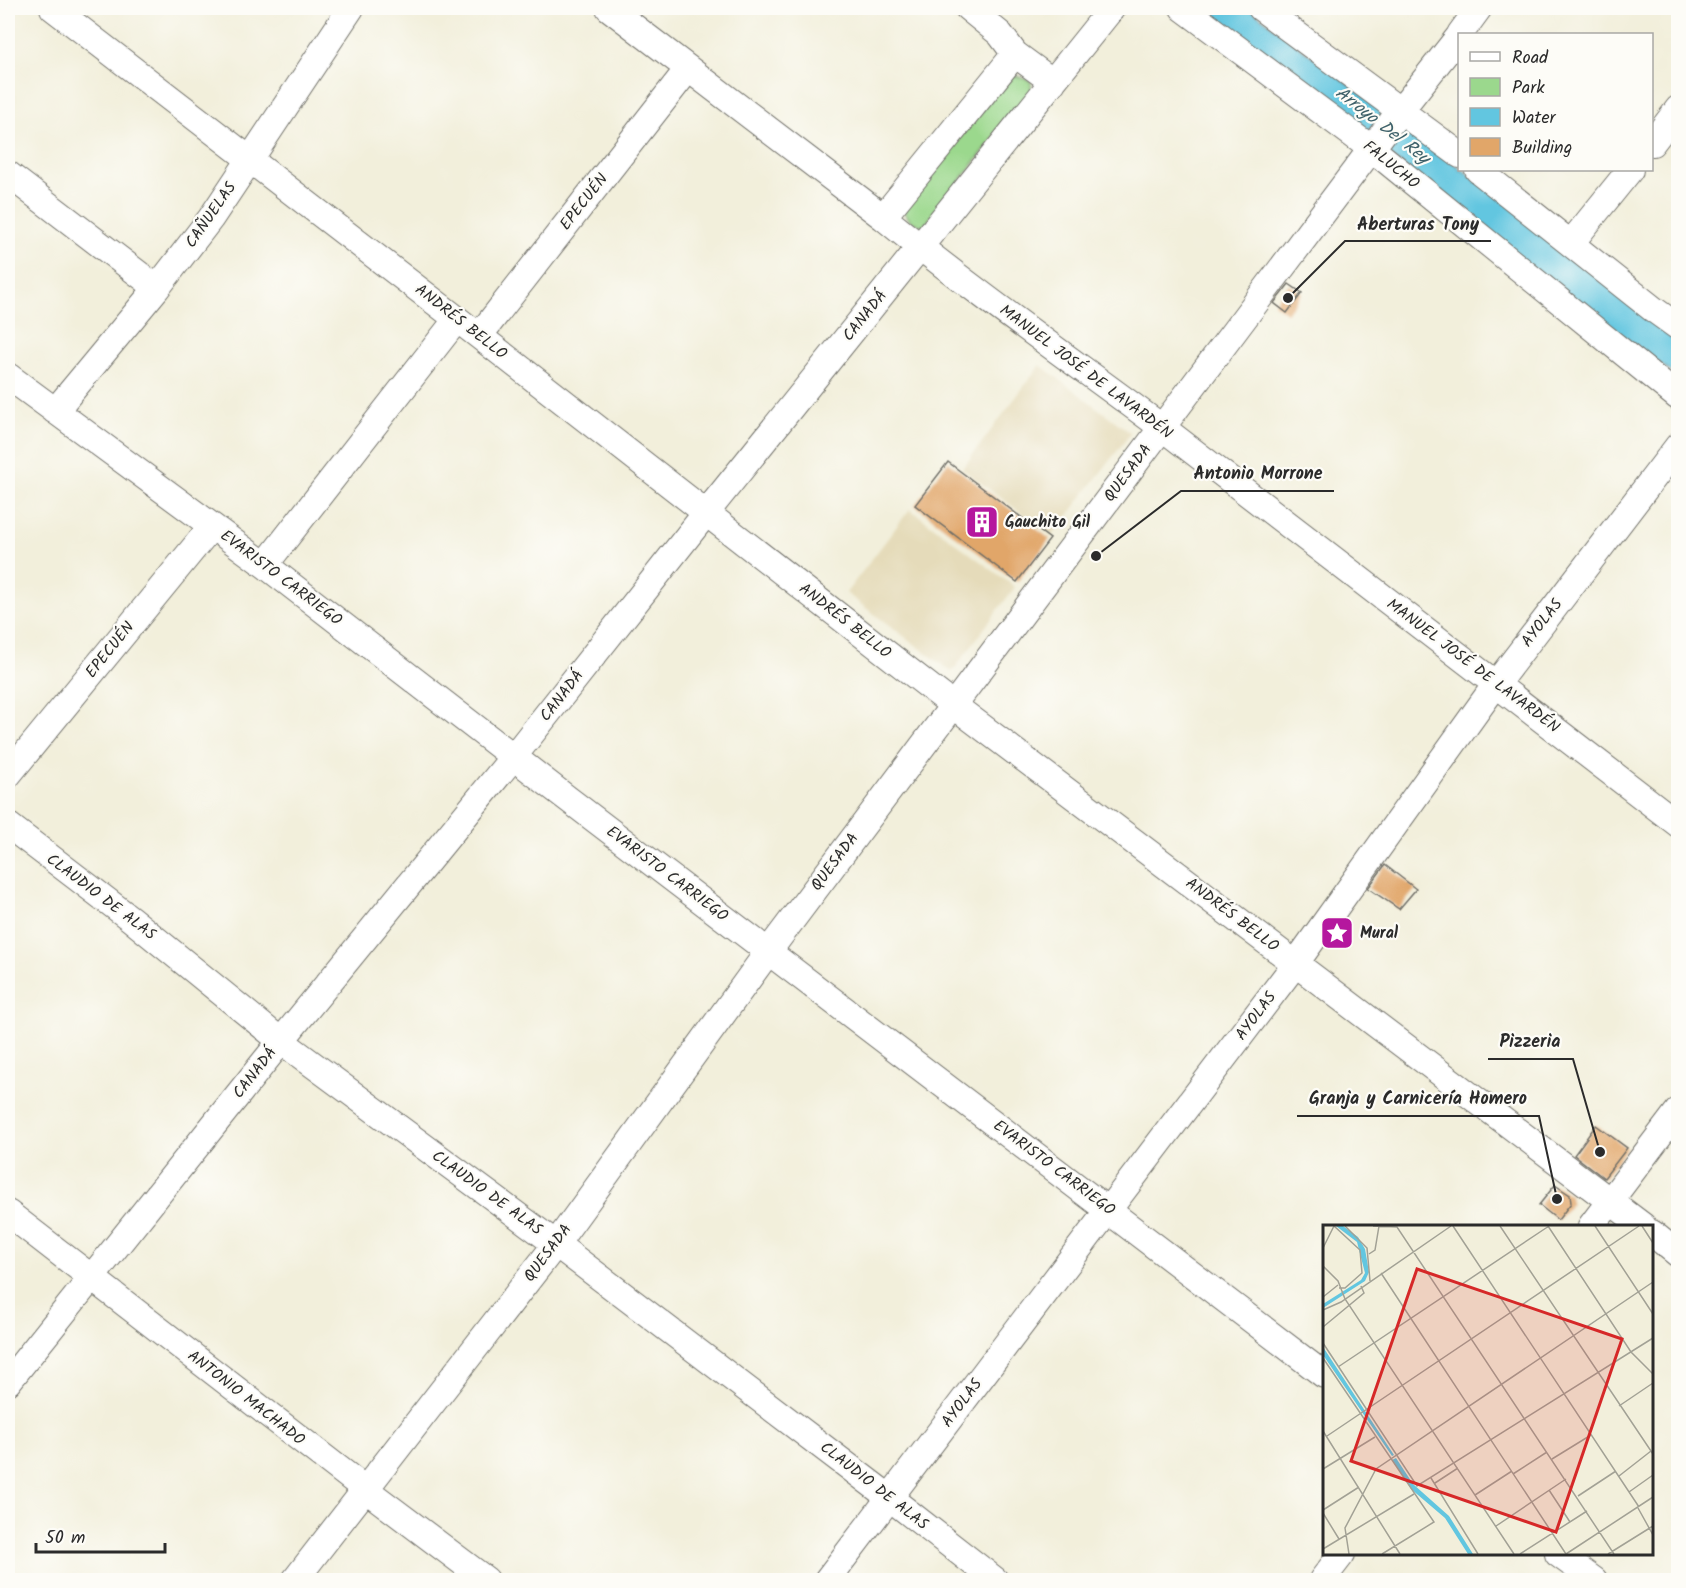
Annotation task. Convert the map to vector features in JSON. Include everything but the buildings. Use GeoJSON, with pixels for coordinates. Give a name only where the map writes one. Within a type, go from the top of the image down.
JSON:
{"type":"FeatureCollection","features":[{"type":"Feature","properties":{"kind":"street","name":"ANDRÉS BELLO"},"geometry":{"type":"LineString","coordinates":[[53,8],[953,705],[1639,1225]]}},
{"type":"Feature","properties":{"kind":"street","name":"CAÑUELAS"},"geometry":{"type":"LineString","coordinates":[[55,411],[157,288],[211,218],[351,8]]}},
{"type":"Feature","properties":{"kind":"street","name":"MANUEL JOSÉ DE LAVARDÉN"},"geometry":{"type":"LineString","coordinates":[[609,8],[883,217],[920,248],[1162,428],[1678,824]]}},
{"type":"Feature","properties":{"kind":"street"},"geometry":{"type":"LineString","coordinates":[[968,8],[1000,34],[1015,54],[1053,82]]}},
{"type":"Feature","properties":{"kind":"street","name":"CANADÁ"},"geometry":{"type":"LineString","coordinates":[[8,1382],[281,1041],[514,756],[1112,8]]}},
{"type":"Feature","properties":{"kind":"street","name":"FALUCHO"},"geometry":{"type":"LineString","coordinates":[[1183,8],[1374,146],[1678,397]]}},
{"type":"Feature","properties":{"kind":"street"},"geometry":{"type":"LineString","coordinates":[[1261,8],[1398,114],[1435,136],[1458,153]]}},
{"type":"Feature","properties":{"kind":"street","name":"QUESADA"},"geometry":{"type":"LineString","coordinates":[[1461,33],[1479,8]]}},
{"type":"Feature","properties":{"kind":"street","name":"QUESADA"},"geometry":{"type":"LineString","coordinates":[[295,1581],[555,1244],[768,952],[1398,114],[1458,38]]}},
{"type":"Feature","properties":{"kind":"street"},"geometry":{"type":"LineString","coordinates":[[883,217],[1015,54]]}},
{"type":"Feature","properties":{"kind":"street","name":"EPECUÉN"},"geometry":{"type":"LineString","coordinates":[[479,336],[688,69]]}},
{"type":"Feature","properties":{"kind":"street"},"geometry":{"type":"LineString","coordinates":[[1653,142],[1678,109]]}},
{"type":"Feature","properties":{"kind":"street"},"geometry":{"type":"LineString","coordinates":[[1479,171],[1678,327]]}},
{"type":"Feature","properties":{"kind":"street"},"geometry":{"type":"LineString","coordinates":[[1571,243],[1629,171]]}},
{"type":"Feature","properties":{"kind":"street"},"geometry":{"type":"LineString","coordinates":[[8,174],[157,288]]}},
{"type":"Feature","properties":{"kind":"street"},"geometry":{"type":"LineString","coordinates":[[265,565],[457,319]]}},
{"type":"Feature","properties":{"kind":"street","name":"EVARISTO CARRIEGO"},"geometry":{"type":"LineString","coordinates":[[8,376],[265,565],[768,952],[1323,1374]]}},
{"type":"Feature","properties":{"kind":"street","name":"AYOLAS"},"geometry":{"type":"LineString","coordinates":[[827,1581],[1296,963],[1496,684],[1678,446]]}},
{"type":"Feature","properties":{"kind":"street","name":"EPECUÉN"},"geometry":{"type":"LineString","coordinates":[[8,775],[212,526]]}},
{"type":"Feature","properties":{"kind":"street","name":"CLAUDIO DE ALAS"},"geometry":{"type":"LineString","coordinates":[[8,825],[131,919],[281,1041],[555,1244],[890,1498],[995,1581]]}},
{"type":"Feature","properties":{"kind":"street"},"geometry":{"type":"LineString","coordinates":[[1593,1225],[1678,1111]]}},
{"type":"Feature","properties":{"kind":"street","name":"ANTONIO MACHADO"},"geometry":{"type":"LineString","coordinates":[[8,1213],[486,1581]]}},
{"type":"Feature","properties":{"kind":"street"},"geometry":{"type":"LineString","coordinates":[[1653,1234],[1678,1254]]}},
{"type":"Feature","properties":{"kind":"street"},"geometry":{"type":"LineString","coordinates":[[1322,1581],[1341,1555]]}},
{"type":"Feature","properties":{"kind":"street"},"geometry":{"type":"LineString","coordinates":[[1559,1555],[1594,1581]]}},
{"type":"Feature","properties":{"kind":"shaded area"},"geometry":{"type":"Polygon","coordinates":[[[1040,365],[1131,433],[1052,536],[962,469],[1040,365]]]}},
{"type":"Feature","properties":{"kind":"shaded area"},"geometry":{"type":"Polygon","coordinates":[[[910,509],[1015,587],[952,672],[846,593],[910,509]]]}},
{"type":"Feature","properties":{"kind":"green space"},"geometry":{"type":"Polygon","coordinates":[[[1011,74],[1031,81],[1032,91],[924,226],[913,223],[903,208],[1011,74]]]}},
{"type":"Feature","properties":{"kind":"water"},"geometry":{"type":"Polygon","coordinates":[[[1198,8],[1249,8],[1384,111],[1365,136],[1198,8]]]}},
{"type":"Feature","properties":{"kind":"water"},"geometry":{"type":"Polygon","coordinates":[[[1407,127],[1458,166],[1458,171],[1464,171],[1678,335],[1678,377],[1573,301],[1386,153],[1407,127]]]}},
{"type":"Feature","properties":{"kind":"place","name":"Aberturas Tony"},"geometry":{"type":"Point","coordinates":[1288,298]}},
{"type":"Feature","properties":{"kind":"place","name":"Gauchito Gil"},"geometry":{"type":"Point","coordinates":[982,522]}},
{"type":"Feature","properties":{"kind":"place","name":"Antonio Morrone"},"geometry":{"type":"Point","coordinates":[1096,556]}},
{"type":"Feature","properties":{"kind":"place","name":"Mural"},"geometry":{"type":"Point","coordinates":[1337,933]}},
{"type":"Feature","properties":{"kind":"place","name":"Pizzeria"},"geometry":{"type":"Point","coordinates":[1600,1152]}},
{"type":"Feature","properties":{"kind":"place","name":"Granja y Carnicería Homero"},"geometry":{"type":"Point","coordinates":[1557,1199]}},
{"type":"Feature","properties":{"kind":"water label","name":"Arroyo Del Rey"},"geometry":{"type":"Point","coordinates":[1382,126]}}]}
